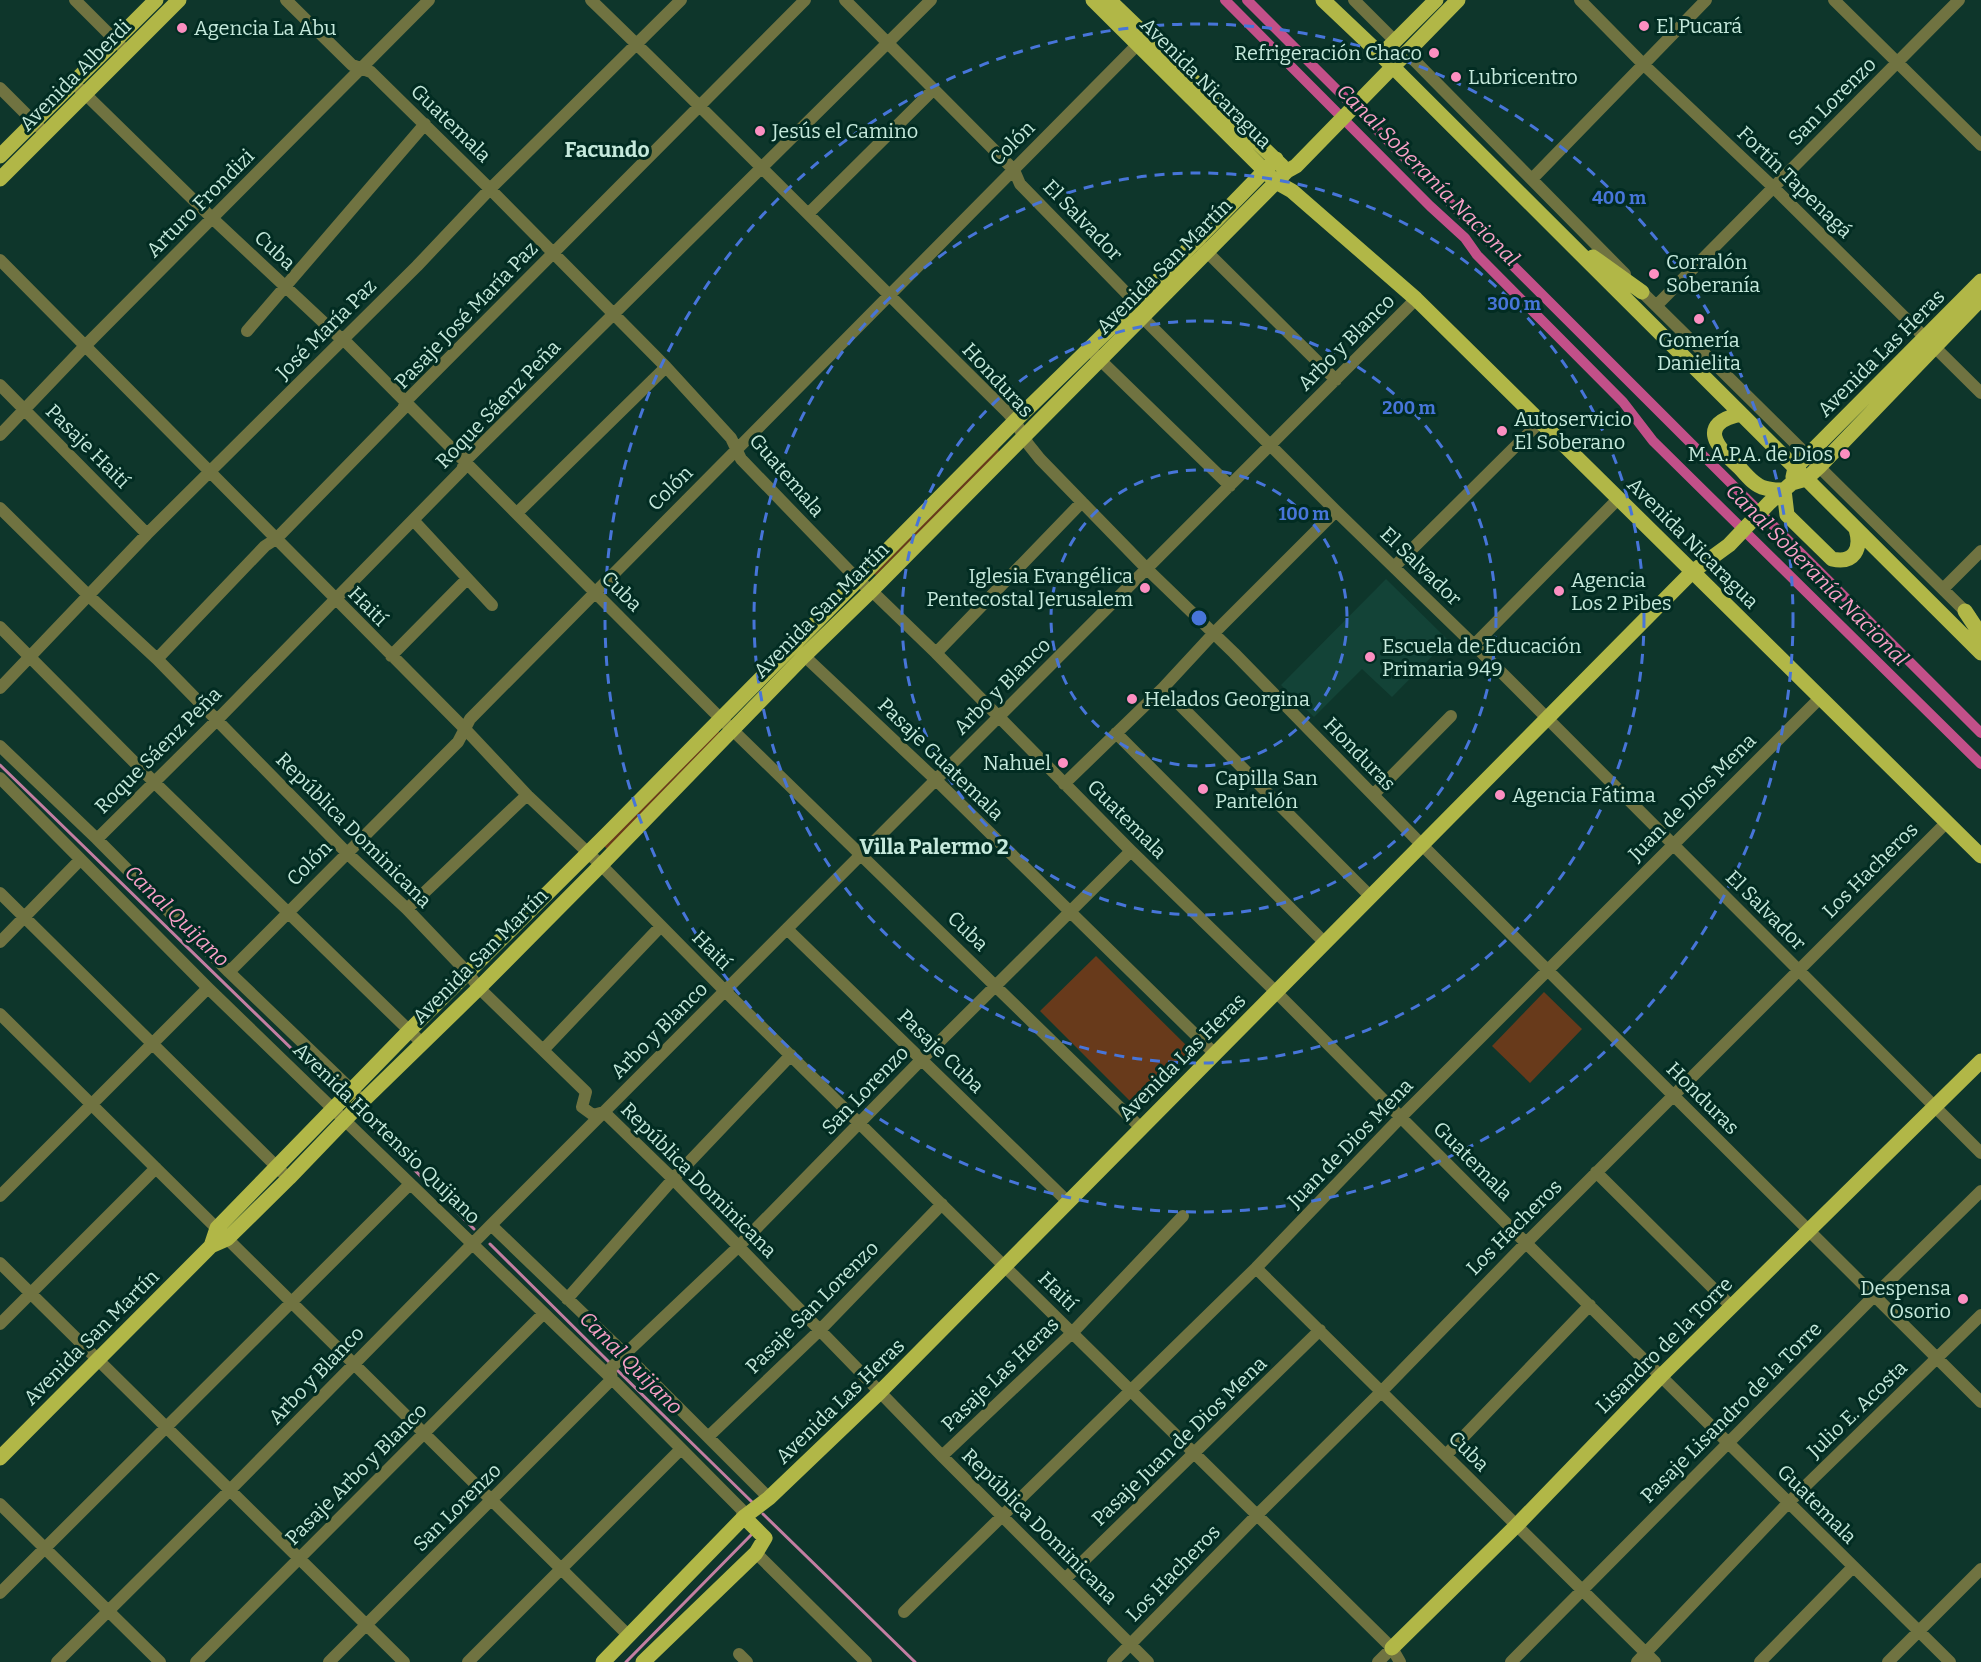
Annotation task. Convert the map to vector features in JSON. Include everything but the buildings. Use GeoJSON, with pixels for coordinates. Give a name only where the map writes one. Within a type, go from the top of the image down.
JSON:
{"type":"FeatureCollection","features":[{"type":"Feature","properties":{"kind":"main road","name":"Avenida Alberdi"},"geometry":{"type":"LineString","coordinates":[[0,156],[156,0]]}},
{"type":"Feature","properties":{"kind":"main road","name":"Avenida Alberdi"},"geometry":{"type":"LineString","coordinates":[[0,179],[179,0]]}},
{"type":"Feature","properties":{"kind":"main road","name":"Avenida Nicaragua"},"geometry":{"type":"LineString","coordinates":[[1093,0],[1142,40],[1282,176],[1292,191],[1416,300],[1981,856]]}},
{"type":"Feature","properties":{"kind":"main road","name":"Avenida Nicaragua"},"geometry":{"type":"LineString","coordinates":[[1109,0],[1142,40]]}},
{"type":"Feature","properties":{"kind":"main road"},"geometry":{"type":"LineString","coordinates":[[1323,0],[1741,414],[1794,480],[1856,529],[1981,653]]}},
{"type":"Feature","properties":{"kind":"main road"},"geometry":{"type":"LineString","coordinates":[[1381,55],[1436,0]]}},
{"type":"Feature","properties":{"kind":"main road","name":"Avenida San Martín"},"geometry":{"type":"LineString","coordinates":[[0,1458],[211,1246],[277,1167],[334,1108],[358,1095],[422,1043],[601,865],[732,729],[858,580],[1015,421],[1089,349],[1139,310],[1206,252],[1282,176],[1296,166],[1458,0]]}},
{"type":"Feature","properties":{"kind":"main road"},"geometry":{"type":"LineString","coordinates":[[1395,41],[1407,53]]}},
{"type":"Feature","properties":{"kind":"main road","name":"Avenida San Martín"},"geometry":{"type":"LineString","coordinates":[[222,1233],[289,1178],[346,1120],[358,1095],[409,1031],[721,718],[871,591],[1100,360],[1196,240],[1270,165]]}},
{"type":"Feature","properties":{"kind":"main road"},"geometry":{"type":"LineString","coordinates":[[1559,233],[1642,292]]}},
{"type":"Feature","properties":{"kind":"main road","name":"Avenida Las Heras"},"geometry":{"type":"LineString","coordinates":[[603,1662],[744,1517],[769,1498],[880,1392],[1692,572],[1729,545],[1814,461],[1930,342],[1981,281]]}},
{"type":"Feature","properties":{"kind":"main road","name":"Avenida Las Heras"},"geometry":{"type":"LineString","coordinates":[[1930,342],[1981,299]]}},
{"type":"Feature","properties":{"kind":"main road"},"geometry":{"type":"LineString","coordinates":[[1741,414],[1719,423],[1714,434],[1716,443],[1722,452],[1757,484],[1766,489],[1794,480]]}},
{"type":"Feature","properties":{"kind":"main road"},"geometry":{"type":"LineString","coordinates":[[1794,480],[1787,515],[1832,559],[1841,561],[1855,554],[1859,547],[1856,529]]}},
{"type":"Feature","properties":{"kind":"main road"},"geometry":{"type":"LineString","coordinates":[[1965,611],[1981,635]]}},
{"type":"Feature","properties":{"kind":"main road","name":"Lisandro de la Torre"},"geometry":{"type":"LineString","coordinates":[[1392,1648],[1516,1526],[1661,1376],[1981,1060]]}},
{"type":"Feature","properties":{"kind":"main road"},"geometry":{"type":"LineString","coordinates":[[643,1662],[756,1553],[765,1538],[744,1517]]}},
{"type":"Feature","properties":{"kind":"street"},"geometry":{"type":"LineString","coordinates":[[75,0],[127,52]]}},
{"type":"Feature","properties":{"kind":"street","name":"Guatemala"},"geometry":{"type":"LineString","coordinates":[[286,0],[352,65],[371,72],[425,124],[666,367],[730,438],[741,459],[858,580],[936,653],[1131,851],[1276,992],[1728,1444],[1950,1662]]}},
{"type":"Feature","properties":{"kind":"street","name":"Arturo Frondizi"},"geometry":{"type":"LineString","coordinates":[[0,435],[85,346],[429,0]]}},
{"type":"Feature","properties":{"kind":"street","name":"Honduras"},"geometry":{"type":"LineString","coordinates":[[591,0],[1015,421],[1023,438],[1040,459],[1147,568],[1981,1402]]}},
{"type":"Feature","properties":{"kind":"street","name":"José María Paz"},"geometry":{"type":"LineString","coordinates":[[0,688],[147,534],[681,0]]}},
{"type":"Feature","properties":{"kind":"street","name":"Pasaje José María Paz"},"geometry":{"type":"LineString","coordinates":[[157,659],[265,546],[276,539],[403,409],[406,401],[805,0]]}},
{"type":"Feature","properties":{"kind":"street","name":"El Salvador"},"geometry":{"type":"LineString","coordinates":[[845,0],[1014,170],[1020,184],[1139,310],[1336,511],[1474,645],[1981,1153]]}},
{"type":"Feature","properties":{"kind":"street","name":"Roque Sáenz Peña"},"geometry":{"type":"LineString","coordinates":[[97,839],[414,521],[462,470],[465,461],[931,0]]}},
{"type":"Feature","properties":{"kind":"street"},"geometry":{"type":"LineString","coordinates":[[1354,0],[1395,41]]}},
{"type":"Feature","properties":{"kind":"street","name":"Fortín Tapenagá"},"geometry":{"type":"LineString","coordinates":[[1580,0],[1981,393]]}},
{"type":"Feature","properties":{"kind":"street"},"geometry":{"type":"LineString","coordinates":[[1532,179],[1706,0]]}},
{"type":"Feature","properties":{"kind":"street"},"geometry":{"type":"LineString","coordinates":[[1834,0],[1981,145]]}},
{"type":"Feature","properties":{"kind":"street","name":"San Lorenzo"},"geometry":{"type":"LineString","coordinates":[[1656,306],[1959,0]]}},
{"type":"Feature","properties":{"kind":"street","name":"Colón"},"geometry":{"type":"LineString","coordinates":[[229,972],[458,742],[470,719],[595,591],[1142,40]]}},
{"type":"Feature","properties":{"kind":"street"},"geometry":{"type":"LineString","coordinates":[[1407,53],[1642,292],[1981,627]]}},
{"type":"Feature","properties":{"kind":"street","name":"Cuba"},"geometry":{"type":"LineString","coordinates":[[74,82],[212,218],[343,339],[732,729],[1141,1128]]}},
{"type":"Feature","properties":{"kind":"street"},"geometry":{"type":"LineString","coordinates":[[0,88],[45,134]]}},
{"type":"Feature","properties":{"kind":"street"},"geometry":{"type":"LineString","coordinates":[[808,213],[934,89]]}},
{"type":"Feature","properties":{"kind":"street"},"geometry":{"type":"LineString","coordinates":[[247,331],[425,124]]}},
{"type":"Feature","properties":{"kind":"street"},"geometry":{"type":"LineString","coordinates":[[1196,240],[1336,380]]}},
{"type":"Feature","properties":{"kind":"street","name":"Haití"},"geometry":{"type":"LineString","coordinates":[[0,260],[466,730],[527,795],[601,865],[725,991],[1392,1648],[1400,1662]]}},
{"type":"Feature","properties":{"kind":"street","name":"Arbo y Blanco"},"geometry":{"type":"LineString","coordinates":[[57,1662],[1416,300]]}},
{"type":"Feature","properties":{"kind":"street"},"geometry":{"type":"LineString","coordinates":[[1089,349],[1230,486]]}},
{"type":"Feature","properties":{"kind":"street"},"geometry":{"type":"LineString","coordinates":[[517,513],[666,367]]}},
{"type":"Feature","properties":{"kind":"street","name":"Pasaje Haití"},"geometry":{"type":"LineString","coordinates":[[0,385],[147,534]]}},
{"type":"Feature","properties":{"kind":"street"},"geometry":{"type":"LineString","coordinates":[[1394,567],[1540,422]]}},
{"type":"Feature","properties":{"kind":"street"},"geometry":{"type":"LineString","coordinates":[[1474,645],[1619,498]]}},
{"type":"Feature","properties":{"kind":"street"},"geometry":{"type":"LineString","coordinates":[[936,653],[1082,502]]}},
{"type":"Feature","properties":{"kind":"street","name":"República Dominicana"},"geometry":{"type":"LineString","coordinates":[[0,508],[157,659],[347,853],[407,909],[479,988],[586,1092],[582,1107],[593,1115],[604,1112],[673,1179],[1001,1516],[1148,1662]]}},
{"type":"Feature","properties":{"kind":"street"},"geometry":{"type":"LineString","coordinates":[[1064,784],[1163,688],[1213,634],[1336,511]]}},
{"type":"Feature","properties":{"kind":"street"},"geometry":{"type":"LineString","coordinates":[[414,521],[492,605]]}},
{"type":"Feature","properties":{"kind":"street"},"geometry":{"type":"LineString","coordinates":[[1943,589],[1981,551]]}},
{"type":"Feature","properties":{"kind":"street"},"geometry":{"type":"LineString","coordinates":[[391,656],[467,579]]}},
{"type":"Feature","properties":{"kind":"street"},"geometry":{"type":"LineString","coordinates":[[0,627],[155,783],[422,1043]]}},
{"type":"Feature","properties":{"kind":"street","name":"Pasaje Guatemala"},"geometry":{"type":"LineString","coordinates":[[799,651],[936,780],[1215,1054]]}},
{"type":"Feature","properties":{"kind":"street"},"geometry":{"type":"LineString","coordinates":[[1163,688],[1371,897]]}},
{"type":"Feature","properties":{"kind":"street","name":"Juan de Dios Mena"},"geometry":{"type":"LineString","coordinates":[[904,1612],[1256,1268],[1401,1117],[1820,698]]}},
{"type":"Feature","properties":{"kind":"street"},"geometry":{"type":"LineString","coordinates":[[1373,795],[1451,716]]}},
{"type":"Feature","properties":{"kind":"street"},"geometry":{"type":"LineString","coordinates":[[1116,733],[1325,943]]}},
{"type":"Feature","properties":{"kind":"street","name":"Avenida Hortensio Quijano"},"geometry":{"type":"LineString","coordinates":[[0,746],[97,839],[229,972],[358,1095]]}},
{"type":"Feature","properties":{"kind":"street","name":"Avenida Hortensio Quijano"},"geometry":{"type":"LineString","coordinates":[[0,778],[208,988],[334,1108],[543,1314],[611,1374],[741,1509],[744,1517]]}},
{"type":"Feature","properties":{"kind":"street"},"geometry":{"type":"LineString","coordinates":[[407,909],[527,795]]}},
{"type":"Feature","properties":{"kind":"street","name":"Los Hacheros"},"geometry":{"type":"LineString","coordinates":[[1113,1662],[1596,1172],[1947,822]]}},
{"type":"Feature","properties":{"kind":"street","name":"San Lorenzo"},"geometry":{"type":"LineString","coordinates":[[329,1662],[491,1500],[611,1374],[622,1356],[738,1247],[922,1059],[1131,851]]}},
{"type":"Feature","properties":{"kind":"street"},"geometry":{"type":"LineString","coordinates":[[0,942],[80,860]]}},
{"type":"Feature","properties":{"kind":"street"},"geometry":{"type":"LineString","coordinates":[[0,893],[289,1178]]}},
{"type":"Feature","properties":{"kind":"street"},"geometry":{"type":"LineString","coordinates":[[544,1049],[661,926]]}},
{"type":"Feature","properties":{"kind":"street","name":"Pasaje Cuba"},"geometry":{"type":"LineString","coordinates":[[788,929],[1068,1202]]}},
{"type":"Feature","properties":{"kind":"street"},"geometry":{"type":"LineString","coordinates":[[0,1196],[208,988]]}},
{"type":"Feature","properties":{"kind":"street"},"geometry":{"type":"LineString","coordinates":[[0,1014],[629,1636]]}},
{"type":"Feature","properties":{"kind":"street"},"geometry":{"type":"LineString","coordinates":[[567,1299],[673,1179],[791,1055]]}},
{"type":"Feature","properties":{"kind":"street"},"geometry":{"type":"LineString","coordinates":[[0,1324],[156,1168]]}},
{"type":"Feature","properties":{"kind":"street"},"geometry":{"type":"LineString","coordinates":[[1596,1172],[1731,1307]]}},
{"type":"Feature","properties":{"kind":"street"},"geometry":{"type":"LineString","coordinates":[[0,1593],[410,1184]]}},
{"type":"Feature","properties":{"kind":"street","name":"Pasaje Lisandro de la Torre"},"geometry":{"type":"LineString","coordinates":[[1511,1662],[1981,1191]]}},
{"type":"Feature","properties":{"kind":"street","name":"Pasaje San Lorenzo"},"geometry":{"type":"LineString","coordinates":[[709,1436],[820,1330],[942,1204]]}},
{"type":"Feature","properties":{"kind":"street","name":"Pasaje Las Heras"},"geometry":{"type":"LineString","coordinates":[[942,1456],[1072,1333],[1183,1216]]}},
{"type":"Feature","properties":{"kind":"street","name":"Avenida Hortensio Quijano"},"geometry":{"type":"LineString","coordinates":[[491,1225],[622,1356],[709,1436],[769,1498]]}},
{"type":"Feature","properties":{"kind":"street"},"geometry":{"type":"LineString","coordinates":[[0,1263],[404,1662]]}},
{"type":"Feature","properties":{"kind":"street","name":"Cuba"},"geometry":{"type":"LineString","coordinates":[[1256,1268],[1582,1590],[1646,1659]]}},
{"type":"Feature","properties":{"kind":"street"},"geometry":{"type":"LineString","coordinates":[[1446,1455],[1590,1305]]}},
{"type":"Feature","properties":{"kind":"street","name":"Pasaje Arbo y Blanco"},"geometry":{"type":"LineString","coordinates":[[196,1662],[543,1314]]}},
{"type":"Feature","properties":{"kind":"street","name":"Julio E. Acosta"},"geometry":{"type":"LineString","coordinates":[[1646,1659],[1788,1503],[1981,1315]]}},
{"type":"Feature","properties":{"kind":"street","name":"Pasaje Juan de Dios Mena"},"geometry":{"type":"LineString","coordinates":[[1065,1579],[1320,1330]]}},
{"type":"Feature","properties":{"kind":"street"},"geometry":{"type":"LineString","coordinates":[[468,1662],[681,1449]]}},
{"type":"Feature","properties":{"kind":"street"},"geometry":{"type":"LineString","coordinates":[[0,1504],[160,1662]]}},
{"type":"Feature","properties":{"kind":"street"},"geometry":{"type":"LineString","coordinates":[[756,1553],[866,1662]]}},
{"type":"Feature","properties":{"kind":"street"},"geometry":{"type":"LineString","coordinates":[[1760,1662],[1853,1567]]}},
{"type":"Feature","properties":{"kind":"street"},"geometry":{"type":"LineString","coordinates":[[1888,1662],[1981,1569]]}},
{"type":"Feature","properties":{"kind":"street","name":"Lisandro de la Torre"},"geometry":{"type":"LineString","coordinates":[[1378,1662],[1392,1648]]}},
{"type":"Feature","properties":{"kind":"shaded area"},"geometry":{"type":"Polygon","coordinates":[[[998,448],[999,453],[876,575],[874,574],[998,448]]]}},
{"type":"Feature","properties":{"kind":"shaded area","name":"Escuela de Educación Primaria 949"},"geometry":{"type":"Polygon","coordinates":[[[1386,579],[1448,640],[1392,697],[1362,669],[1314,717],[1281,685],[1386,579]]]}},
{"type":"Feature","properties":{"kind":"shaded area"},"geometry":{"type":"Polygon","coordinates":[[[718,730],[720,735],[607,849],[605,844],[718,730]]]}},
{"type":"Feature","properties":{"kind":"shaded area"},"geometry":{"type":"Polygon","coordinates":[[[1096,956],[1191,1050],[1135,1106],[1040,1011],[1096,956]]]}},
{"type":"Feature","properties":{"kind":"shaded area"},"geometry":{"type":"Polygon","coordinates":[[[1544,992],[1582,1029],[1530,1083],[1492,1046],[1544,992]]]}},
{"type":"Feature","properties":{"kind":"waterway","name":"Canal Soberanía Nacional"},"geometry":{"type":"LineString","coordinates":[[1225,0],[1430,206],[1465,238],[1477,255],[1623,402],[1653,441],[1981,764]]}},
{"type":"Feature","properties":{"kind":"waterway"},"geometry":{"type":"LineString","coordinates":[[1247,0],[1981,733]]}},
{"type":"Feature","properties":{"kind":"waterway","name":"Canal Quijano"},"geometry":{"type":"LineString","coordinates":[[0,765],[333,1089]]}},
{"type":"Feature","properties":{"kind":"waterway","name":"Canal Quijano"},"geometry":{"type":"LineString","coordinates":[[362,1118],[474,1229]]}},
{"type":"Feature","properties":{"kind":"waterway","name":"Canal Quijano"},"geometry":{"type":"LineString","coordinates":[[490,1244],[610,1363]]}},
{"type":"Feature","properties":{"kind":"waterway","name":"Canal Quijano"},"geometry":{"type":"LineString","coordinates":[[615,1368],[752,1502]]}},
{"type":"Feature","properties":{"kind":"waterway","name":"Canal Quijano"},"geometry":{"type":"LineString","coordinates":[[763,1514],[915,1662]]}},
{"type":"Feature","properties":{"kind":"waterway"},"geometry":{"type":"LineString","coordinates":[[626,1662],[753,1533]]}},
{"type":"Feature","properties":{"kind":"place","name":"El Pucará"},"geometry":{"type":"Point","coordinates":[1644,26]}},
{"type":"Feature","properties":{"kind":"place","name":"Agencia La Abu"},"geometry":{"type":"Point","coordinates":[182,28]}},
{"type":"Feature","properties":{"kind":"place","name":"Refrigeración Chaco"},"geometry":{"type":"Point","coordinates":[1434,53]}},
{"type":"Feature","properties":{"kind":"place","name":"Lubricentro"},"geometry":{"type":"Point","coordinates":[1456,77]}},
{"type":"Feature","properties":{"kind":"place","name":"Jesús el Camino"},"geometry":{"type":"Point","coordinates":[760,131]}},
{"type":"Feature","properties":{"kind":"place","name":"Corralón Soberanía"},"geometry":{"type":"Point","coordinates":[1654,274]}},
{"type":"Feature","properties":{"kind":"place","name":"Gomería Danielita"},"geometry":{"type":"Point","coordinates":[1699,319]}},
{"type":"Feature","properties":{"kind":"place","name":"Autoservicio El Soberano"},"geometry":{"type":"Point","coordinates":[1502,431]}},
{"type":"Feature","properties":{"kind":"place","name":"M.A.P.A. de Dios"},"geometry":{"type":"Point","coordinates":[1845,454]}},
{"type":"Feature","properties":{"kind":"place","name":"Iglesia Evangélica Pentecostal Jerusalem"},"geometry":{"type":"Point","coordinates":[1145,588]}},
{"type":"Feature","properties":{"kind":"place","name":"Agencia Los 2 Pibes"},"geometry":{"type":"Point","coordinates":[1559,591]}},
{"type":"Feature","properties":{"kind":"place","name":"Escuela de Educación Primaria 949"},"geometry":{"type":"Point","coordinates":[1370,657]}},
{"type":"Feature","properties":{"kind":"place","name":"Helados Georgina"},"geometry":{"type":"Point","coordinates":[1132,699]}},
{"type":"Feature","properties":{"kind":"place","name":"Nahuel"},"geometry":{"type":"Point","coordinates":[1063,763]}},
{"type":"Feature","properties":{"kind":"place","name":"Capilla San Pantelón"},"geometry":{"type":"Point","coordinates":[1203,789]}},
{"type":"Feature","properties":{"kind":"place","name":"Agencia Fátima"},"geometry":{"type":"Point","coordinates":[1500,795]}},
{"type":"Feature","properties":{"kind":"place","name":"Despensa Osorio"},"geometry":{"type":"Point","coordinates":[1963,1299]}},
{"type":"Feature","properties":{"kind":"district","name":"Facundo"},"geometry":{"type":"Point","coordinates":[607,150]}},
{"type":"Feature","properties":{"kind":"district","name":"Villa Palermo 2"},"geometry":{"type":"Point","coordinates":[934,847]}}]}
